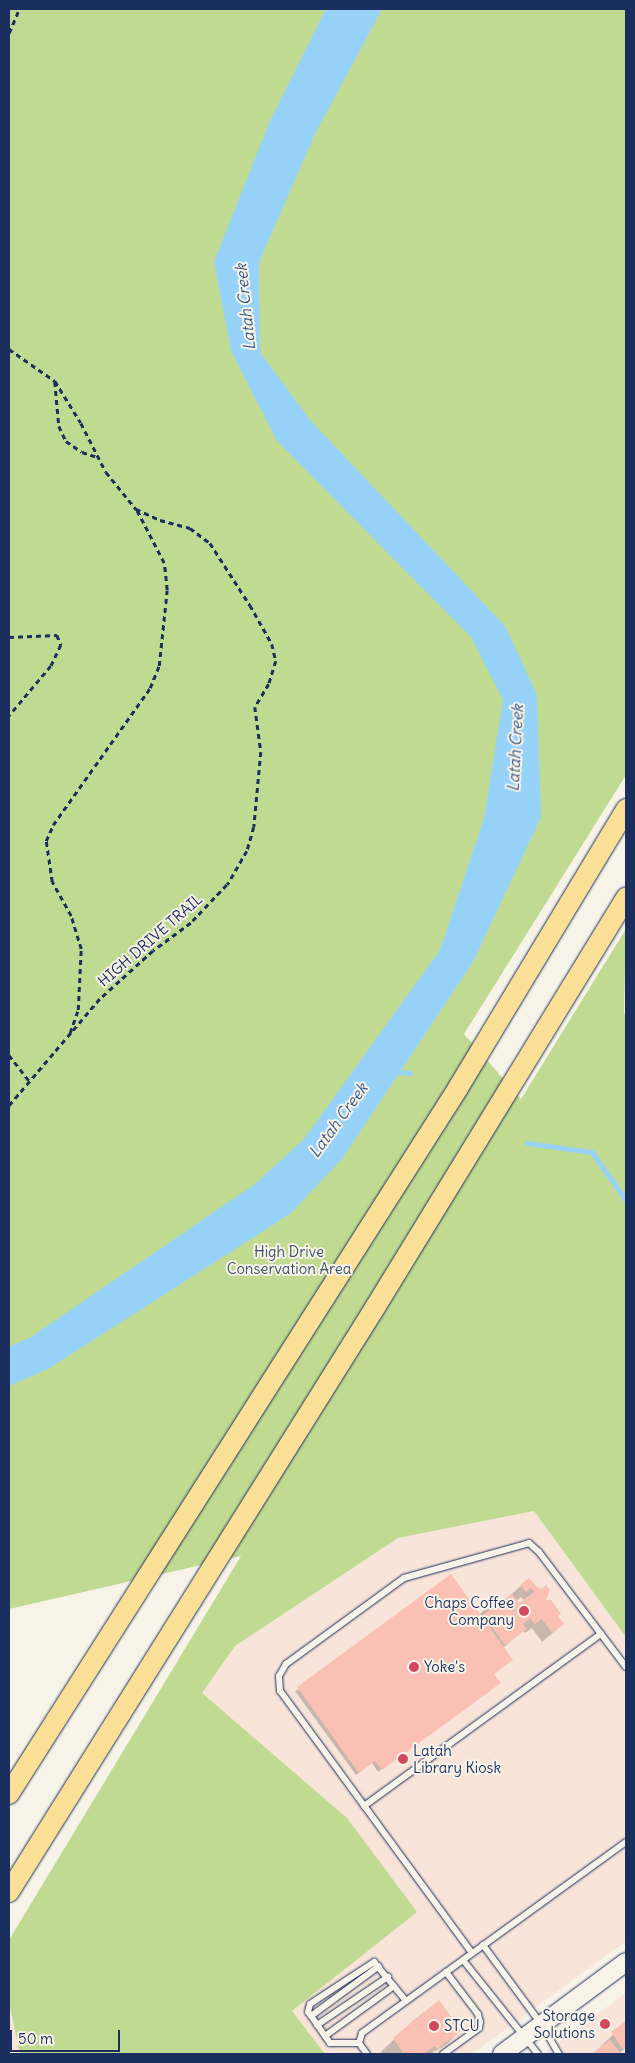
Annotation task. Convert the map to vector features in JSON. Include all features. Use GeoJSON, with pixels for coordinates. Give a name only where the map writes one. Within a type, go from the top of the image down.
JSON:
{"type":"FeatureCollection","features":[{"type":"Feature","properties":{"kind":"highway"},"geometry":{"type":"LineString","coordinates":[[9,1794],[458,1088],[626,809]]}},
{"type":"Feature","properties":{"kind":"highway"},"geometry":{"type":"LineString","coordinates":[[9,1892],[376,1306],[626,898]]}},
{"type":"Feature","properties":{"kind":"main road"},"geometry":{"type":"LineString","coordinates":[[502,2054],[626,1962]]}},
{"type":"Feature","properties":{"kind":"lane"},"geometry":{"type":"LineString","coordinates":[[472,1953],[280,1691],[279,1676],[286,1664],[404,1578],[529,1543],[539,1552],[626,1667]]}},
{"type":"Feature","properties":{"kind":"lane"},"geometry":{"type":"LineString","coordinates":[[364,1806],[601,1634]]}},
{"type":"Feature","properties":{"kind":"lane"},"geometry":{"type":"LineString","coordinates":[[359,2042],[362,2032],[626,1842]]}},
{"type":"Feature","properties":{"kind":"lane"},"geometry":{"type":"LineString","coordinates":[[483,1944],[542,2025],[559,2054]]}},
{"type":"Feature","properties":{"kind":"lane"},"geometry":{"type":"LineString","coordinates":[[463,1960],[523,2038],[538,2054]]}},
{"type":"Feature","properties":{"kind":"lane"},"geometry":{"type":"LineString","coordinates":[[359,2042],[330,2043],[308,2012],[310,2004],[367,1964],[374,1962],[406,2001]]}},
{"type":"Feature","properties":{"kind":"lane"},"geometry":{"type":"LineString","coordinates":[[311,2016],[379,1966]]}},
{"type":"Feature","properties":{"kind":"lane"},"geometry":{"type":"LineString","coordinates":[[443,2054],[479,2028],[480,2022],[478,2014],[446,1972]]}},
{"type":"Feature","properties":{"kind":"lane"},"geometry":{"type":"LineString","coordinates":[[317,2025],[388,1977]]}},
{"type":"Feature","properties":{"kind":"lane"},"geometry":{"type":"LineString","coordinates":[[325,2036],[394,1986]]}},
{"type":"Feature","properties":{"kind":"lane"},"geometry":{"type":"LineString","coordinates":[[359,2042],[367,2054]]}},
{"type":"Feature","properties":{"kind":"path"},"geometry":{"type":"LineString","coordinates":[[9,33],[18,9]]}},
{"type":"Feature","properties":{"kind":"path","name":"HIGH DRIVE TRAIL"},"geometry":{"type":"LineString","coordinates":[[9,349],[55,381],[82,423],[97,457],[119,491],[136,509],[160,520],[190,528],[210,543],[250,605],[272,644],[276,661],[269,684],[255,707],[261,752],[254,827],[247,851],[227,884],[191,923],[153,950],[100,999],[9,1106]]}},
{"type":"Feature","properties":{"kind":"path"},"geometry":{"type":"LineString","coordinates":[[55,381],[58,426],[66,441],[82,452],[97,457]]}},
{"type":"Feature","properties":{"kind":"path"},"geometry":{"type":"LineString","coordinates":[[70,1034],[78,1010],[81,949],[70,916],[52,882],[46,841],[53,825],[150,688],[159,666],[167,590],[164,563],[136,509]]}},
{"type":"Feature","properties":{"kind":"path"},"geometry":{"type":"LineString","coordinates":[[9,637],[57,635],[61,645],[51,666],[9,716]]}},
{"type":"Feature","properties":{"kind":"path"},"geometry":{"type":"LineString","coordinates":[[9,1055],[30,1081]]}},
{"type":"Feature","properties":{"kind":"shaded area"},"geometry":{"type":"Polygon","coordinates":[[[534,1511],[626,1637],[626,1941],[472,2054],[325,2054],[292,2011],[416,1912],[201,1693],[235,1646],[398,1538],[534,1511]]]}},
{"type":"Feature","properties":{"kind":"shaded area","name":"Storage Solutions"},"geometry":{"type":"Polygon","coordinates":[[[626,1993],[626,2054],[543,2054],[626,1993]]]}},
{"type":"Feature","properties":{"kind":"shaded area"},"geometry":{"type":"Polygon","coordinates":[[[9,2002],[20,2054],[9,2054],[9,2002]]]}},
{"type":"Feature","properties":{"kind":"green space","name":"High Drive Conservation Area"},"geometry":{"type":"Polygon","coordinates":[[[9,9],[626,9],[626,775],[464,1034],[521,1099],[626,929],[624,1012],[626,1017],[626,1637],[534,1511],[398,1538],[235,1646],[202,1693],[347,1818],[417,1912],[292,2011],[325,2054],[20,2054],[9,2002],[9,1940],[241,1556],[9,1609],[9,9]]]}},
{"type":"Feature","properties":{"kind":"water","name":"Latah Creek"},"geometry":{"type":"Polygon","coordinates":[[[326,9],[382,9],[315,134],[259,262],[260,352],[310,420],[505,626],[537,695],[541,817],[473,962],[342,1159],[290,1214],[48,1369],[9,1386],[9,1347],[31,1337],[255,1184],[304,1139],[440,950],[484,818],[503,700],[471,637],[277,441],[231,351],[214,262],[269,123],[326,9]]]}},
{"type":"Feature","properties":{"kind":"building","name":"Yoke's"},"geometry":{"type":"Polygon","coordinates":[[[451,1574],[513,1660],[494,1674],[501,1683],[382,1770],[375,1761],[359,1773],[297,1687],[451,1574]]]}},
{"type":"Feature","properties":{"kind":"building","name":"Chaps Coffee Company"},"geometry":{"type":"Polygon","coordinates":[[[529,1578],[537,1587],[541,1589],[546,1585],[550,1590],[546,1600],[551,1600],[561,1614],[558,1616],[564,1624],[552,1633],[542,1619],[535,1624],[530,1618],[523,1624],[527,1629],[505,1645],[483,1615],[493,1608],[489,1603],[496,1597],[500,1603],[512,1594],[519,1603],[534,1592],[531,1588],[526,1592],[520,1585],[529,1578]]]}},
{"type":"Feature","properties":{"kind":"building","name":"STCU"},"geometry":{"type":"Polygon","coordinates":[[[439,2000],[461,2031],[437,2049],[435,2046],[423,2054],[404,2054],[393,2038],[439,2000]]]}},
{"type":"Feature","properties":{"kind":"building"},"geometry":{"type":"Polygon","coordinates":[[[626,2021],[626,2046],[623,2049],[611,2032],[626,2021]]]}},
{"type":"Feature","properties":{"kind":"building"},"geometry":{"type":"Polygon","coordinates":[[[610,2040],[621,2054],[591,2054],[610,2040]]]}},
{"type":"Feature","properties":{"kind":"waterway"},"geometry":{"type":"LineString","coordinates":[[396,1072],[410,1073]]}},
{"type":"Feature","properties":{"kind":"waterway"},"geometry":{"type":"LineString","coordinates":[[527,1143],[592,1152],[626,1200]]}},
{"type":"Feature","properties":{"kind":"place","name":"Chaps Coffee Company"},"geometry":{"type":"Point","coordinates":[524,1611]}},
{"type":"Feature","properties":{"kind":"place","name":"Yoke's"},"geometry":{"type":"Point","coordinates":[414,1667]}},
{"type":"Feature","properties":{"kind":"place","name":"Latah Library Kiosk"},"geometry":{"type":"Point","coordinates":[403,1759]}},
{"type":"Feature","properties":{"kind":"place","name":"Storage Solutions"},"geometry":{"type":"Point","coordinates":[605,2024]}},
{"type":"Feature","properties":{"kind":"place","name":"STCU"},"geometry":{"type":"Point","coordinates":[434,2026]}}]}
